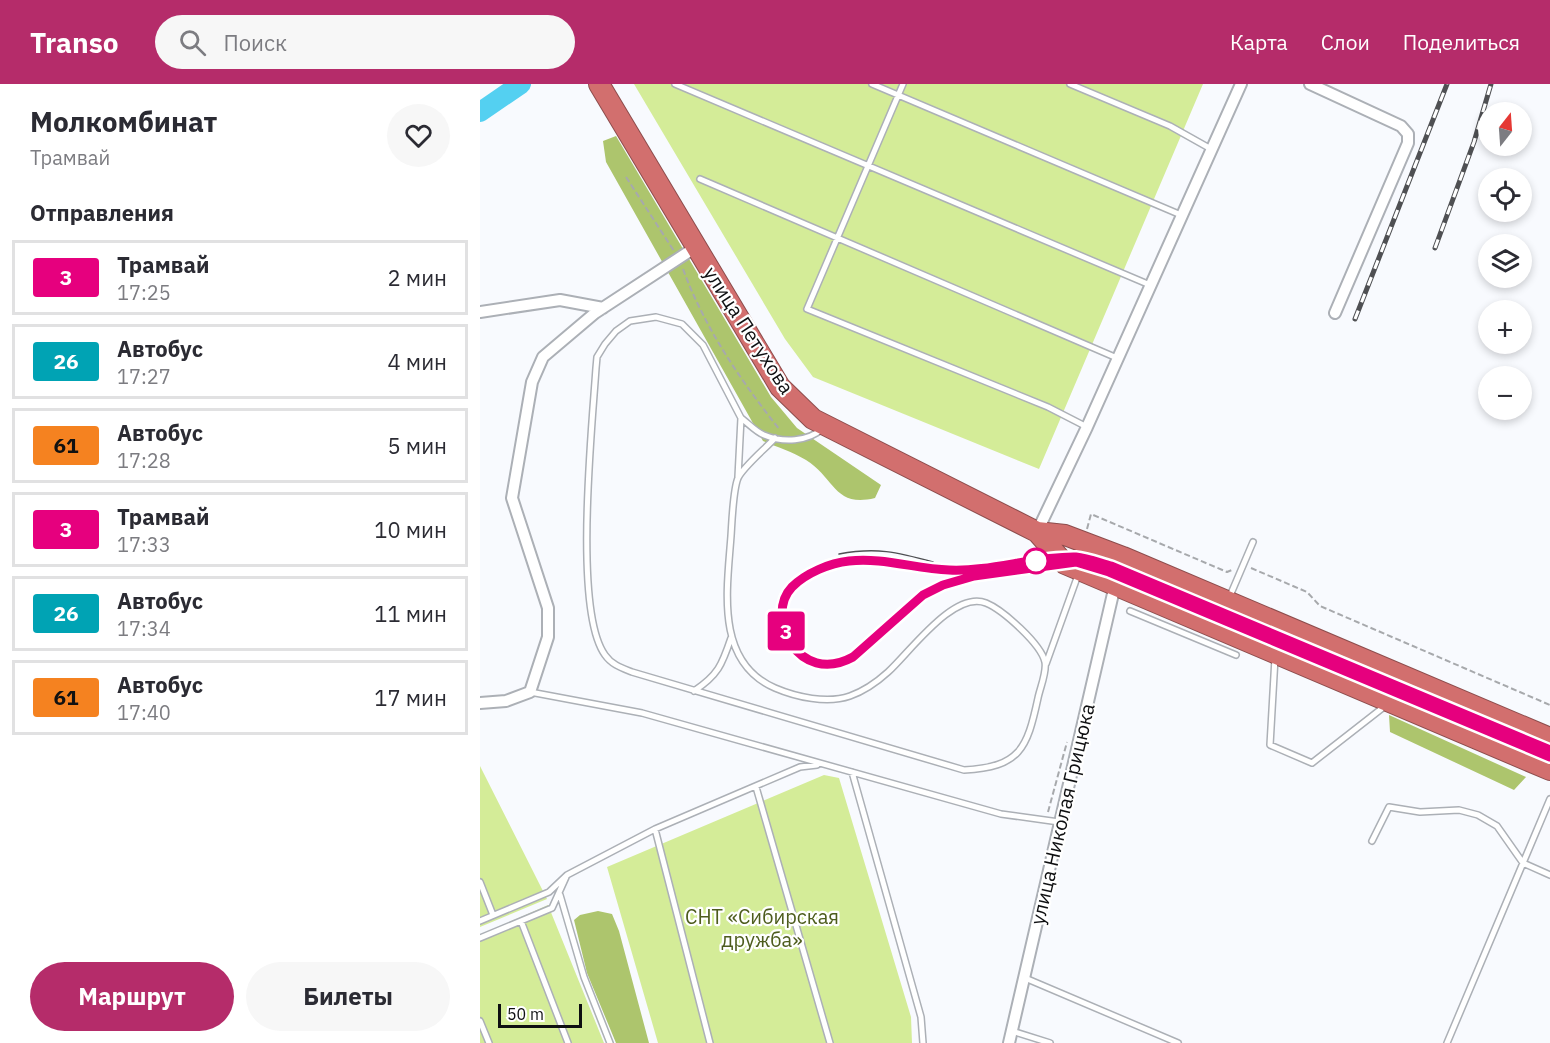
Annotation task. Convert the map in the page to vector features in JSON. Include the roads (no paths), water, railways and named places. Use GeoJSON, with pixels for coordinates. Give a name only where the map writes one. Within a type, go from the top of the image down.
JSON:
{"type":"FeatureCollection","features":[{"type":"Feature","properties":{"kind":"highway","name":"улица Петухова"},"geometry":{"type":"LineString","coordinates":[[599,84],[780,387],[813,419],[1036,532],[1065,535],[1083,541],[1550,738]]}},
{"type":"Feature","properties":{"kind":"highway","name":"улица Петухова"},"geometry":{"type":"LineString","coordinates":[[1036,532],[1059,558],[1080,571],[1115,585],[1177,620],[1216,628],[1550,770]]}},
{"type":"Feature","properties":{"kind":"street"},"geometry":{"type":"LineString","coordinates":[[1036,532],[1087,427],[1241,84]]}},
{"type":"Feature","properties":{"kind":"street"},"geometry":{"type":"LineString","coordinates":[[1310,84],[1401,126],[1408,134],[1408,142],[1335,313]]}},
{"type":"Feature","properties":{"kind":"street"},"geometry":{"type":"LineString","coordinates":[[480,703],[506,701],[530,692],[548,637],[548,608],[512,498],[532,382],[543,357],[603,308],[696,247]]}},
{"type":"Feature","properties":{"kind":"street"},"geometry":{"type":"LineString","coordinates":[[480,312],[560,300],[603,308]]}},
{"type":"Feature","properties":{"kind":"street","name":"улица Николая Грицюка"},"geometry":{"type":"LineString","coordinates":[[1009,1043],[1115,585]]}},
{"type":"Feature","properties":{"kind":"lane"},"geometry":{"type":"LineString","coordinates":[[675,84],[1150,285]]}},
{"type":"Feature","properties":{"kind":"lane"},"geometry":{"type":"LineString","coordinates":[[872,84],[1181,215]]}},
{"type":"Feature","properties":{"kind":"lane"},"geometry":{"type":"LineString","coordinates":[[903,84],[807,309],[1048,407],[1087,427]]}},
{"type":"Feature","properties":{"kind":"lane"},"geometry":{"type":"LineString","coordinates":[[1070,84],[1170,126],[1211,149]]}},
{"type":"Feature","properties":{"kind":"lane"},"geometry":{"type":"LineString","coordinates":[[700,179],[1117,358]]}},
{"type":"Feature","properties":{"kind":"lane"},"geometry":{"type":"LineString","coordinates":[[826,426],[814,436],[800,440],[763,435],[741,418],[703,345],[682,324],[656,317],[630,321],[616,331],[597,357],[587,535],[588,591],[599,645],[615,665],[694,691],[964,770],[1003,765],[1017,754],[1033,720],[1046,664],[1080,571]]}},
{"type":"Feature","properties":{"kind":"lane"},"geometry":{"type":"LineString","coordinates":[[741,418],[726,611],[737,654],[746,669],[762,682],[785,693],[817,699],[848,697],[867,688],[886,674],[946,613],[962,603],[976,599],[1000,610],[1016,622],[1040,652],[1046,664]]}},
{"type":"Feature","properties":{"kind":"lane"},"geometry":{"type":"LineString","coordinates":[[738,477],[775,438]]}},
{"type":"Feature","properties":{"kind":"lane"},"geometry":{"type":"LineString","coordinates":[[1216,628],[1253,542]]}},
{"type":"Feature","properties":{"kind":"lane"},"geometry":{"type":"LineString","coordinates":[[1130,611],[1177,620],[1236,655]]}},
{"type":"Feature","properties":{"kind":"lane"},"geometry":{"type":"LineString","coordinates":[[694,691],[708,682],[722,667],[732,636]]}},
{"type":"Feature","properties":{"kind":"lane"},"geometry":{"type":"LineString","coordinates":[[1275,653],[1270,745],[1312,763],[1390,702]]}},
{"type":"Feature","properties":{"kind":"lane"},"geometry":{"type":"LineString","coordinates":[[530,692],[642,713],[1001,814],[1059,822]]}},
{"type":"Feature","properties":{"kind":"lane"},"geometry":{"type":"LineString","coordinates":[[480,921],[549,892],[567,875],[655,829],[800,766],[822,764]]}},
{"type":"Feature","properties":{"kind":"lane"},"geometry":{"type":"LineString","coordinates":[[852,772],[921,1017],[923,1043]]}},
{"type":"Feature","properties":{"kind":"lane"},"geometry":{"type":"LineString","coordinates":[[756,787],[830,1043]]}},
{"type":"Feature","properties":{"kind":"lane"},"geometry":{"type":"LineString","coordinates":[[1447,1043],[1550,799]]}},
{"type":"Feature","properties":{"kind":"lane"},"geometry":{"type":"LineString","coordinates":[[1372,841],[1389,807],[1420,812],[1459,810],[1478,815],[1497,826],[1523,863],[1550,875]]}},
{"type":"Feature","properties":{"kind":"lane"},"geometry":{"type":"LineString","coordinates":[[655,829],[710,1043]]}},
{"type":"Feature","properties":{"kind":"lane"},"geometry":{"type":"LineString","coordinates":[[480,938],[552,908],[560,895],[567,875]]}},
{"type":"Feature","properties":{"kind":"lane"},"geometry":{"type":"LineString","coordinates":[[480,882],[493,915]]}},
{"type":"Feature","properties":{"kind":"lane"},"geometry":{"type":"LineString","coordinates":[[560,895],[584,977],[610,1043]]}},
{"type":"Feature","properties":{"kind":"lane"},"geometry":{"type":"LineString","coordinates":[[521,921],[568,1043]]}},
{"type":"Feature","properties":{"kind":"lane"},"geometry":{"type":"LineString","coordinates":[[1025,978],[1178,1043]]}},
{"type":"Feature","properties":{"kind":"lane"},"geometry":{"type":"LineString","coordinates":[[480,1021],[489,1043]]}},
{"type":"Feature","properties":{"kind":"lane"},"geometry":{"type":"LineString","coordinates":[[1012,1031],[1050,1043]]}},
{"type":"Feature","properties":{"kind":"waterway"},"geometry":{"type":"LineString","coordinates":[[480,112],[521,84]]}},
{"type":"Feature","properties":{"kind":"tram line"},"geometry":{"type":"LineString","coordinates":[[839,554],[864,551],[886,552],[933,562]]}},
{"type":"Feature","properties":{"kind":"tram line"},"geometry":{"type":"LineString","coordinates":[[1550,750],[1111,566],[1089,559],[1060,557],[965,570],[924,568],[874,561],[849,561],[826,566],[804,577],[792,587],[784,600],[782,614],[784,630],[791,644],[802,656],[816,663],[833,664],[853,657],[923,595],[943,585],[974,576],[1076,563],[1109,571],[1550,757]]}},
{"type":"Feature","properties":{"kind":"tram line","name":"3"},"geometry":{"type":"LineString","coordinates":[[1550,750],[1111,566],[1078,557],[950,570],[874,561],[849,561],[817,571],[791,588],[785,598],[784,622],[792,645],[798,654],[808,661],[829,666],[841,664],[853,657],[871,644],[923,595],[943,585],[974,576],[1076,562],[1109,572],[1550,757]]}},
{"type":"Feature","properties":{"kind":"railway"},"geometry":{"type":"LineString","coordinates":[[1355,319],[1447,84]]}},
{"type":"Feature","properties":{"kind":"railway"},"geometry":{"type":"LineString","coordinates":[[1435,248],[1474,142],[1491,84]]}},
{"type":"Feature","properties":{"kind":"park label","name":"СНТ «Сибирская дружба»"},"geometry":{"type":"Point","coordinates":[762,928]}}]}
